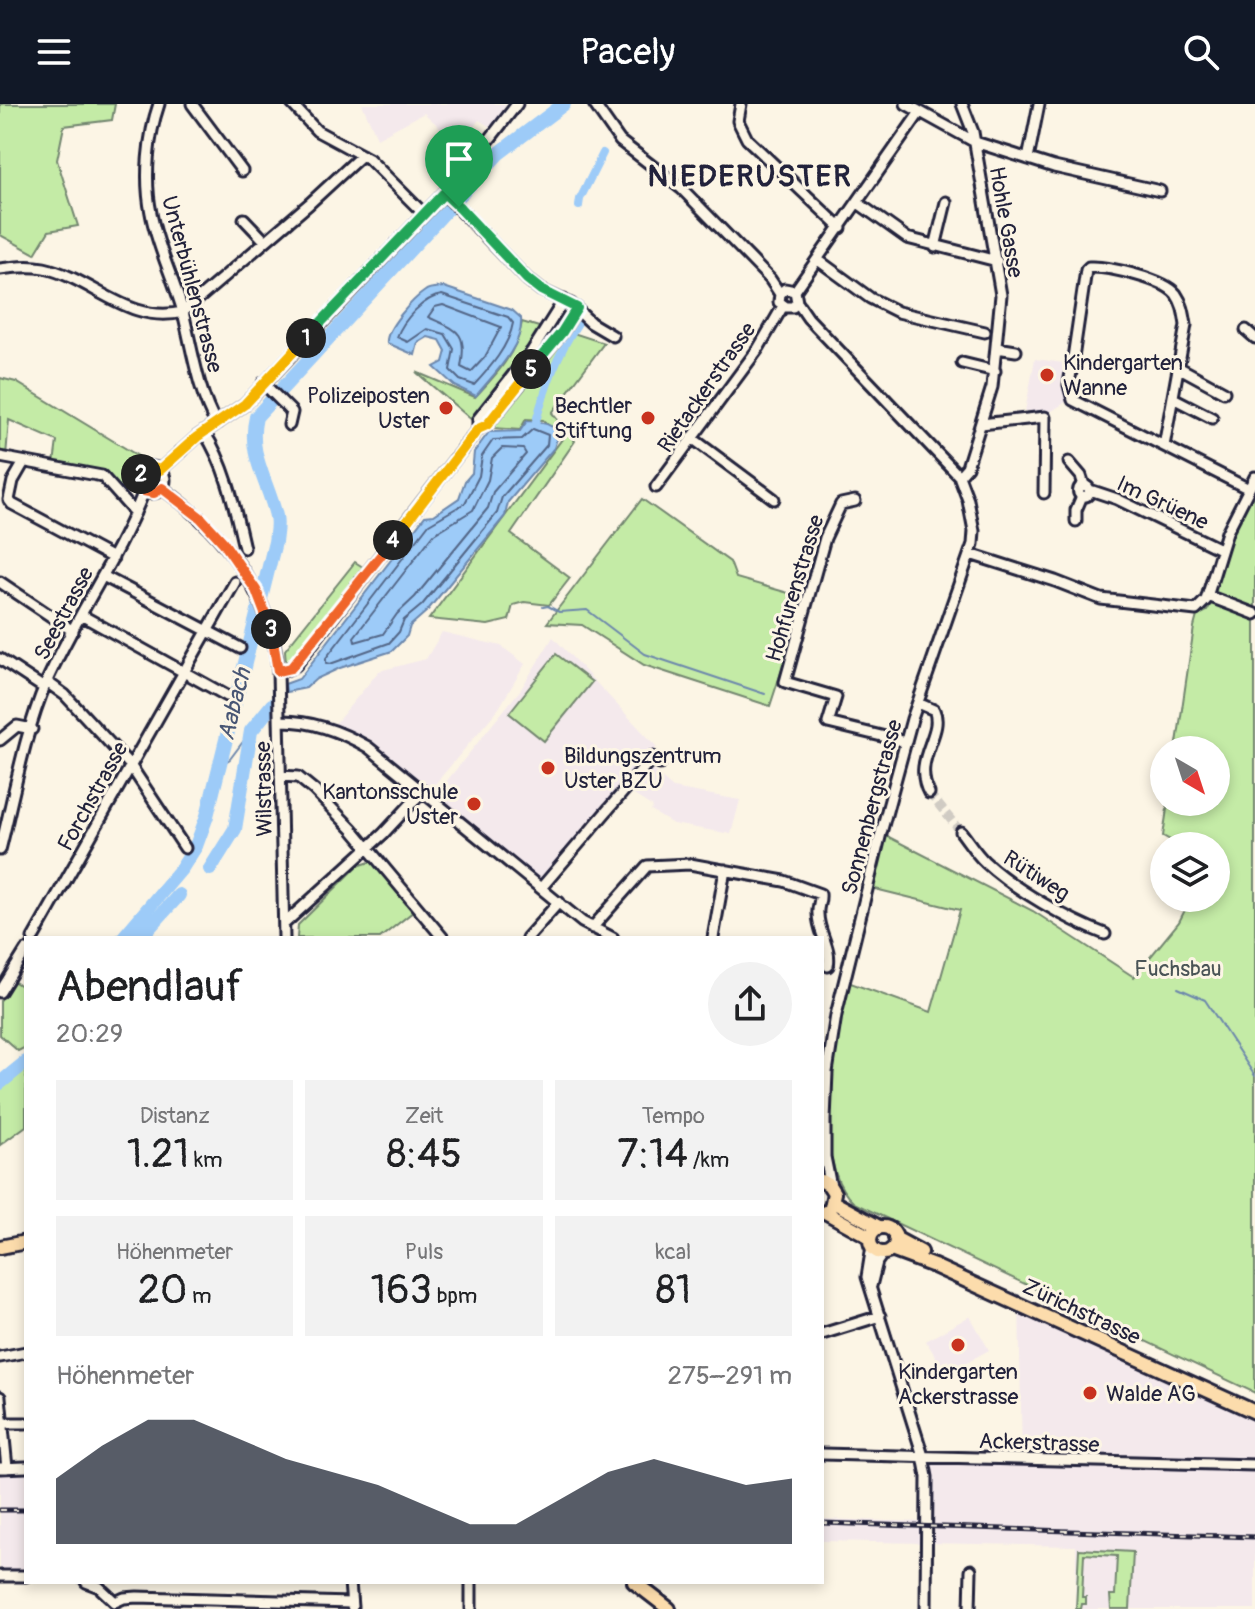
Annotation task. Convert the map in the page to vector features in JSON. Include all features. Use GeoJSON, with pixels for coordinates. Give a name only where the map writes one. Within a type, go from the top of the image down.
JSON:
{"type":"FeatureCollection","features":[{"type":"Feature","properties":{"kind":"main road"},"geometry":{"type":"LineString","coordinates":[[826,1184],[827,1209],[890,1247]]}},
{"type":"Feature","properties":{"kind":"main road"},"geometry":{"type":"LineString","coordinates":[[874,1237],[890,1229],[890,1247]]}},
{"type":"Feature","properties":{"kind":"main road"},"geometry":{"type":"LineString","coordinates":[[0,1247],[24,1242]]}},
{"type":"Feature","properties":{"kind":"main road","name":"Zürichstrasse"},"geometry":{"type":"LineString","coordinates":[[890,1247],[1255,1404]]}},
{"type":"Feature","properties":{"kind":"main road","name":"Zürichstrasse"},"geometry":{"type":"LineString","coordinates":[[890,1247],[1255,1412]]}},
{"type":"Feature","properties":{"kind":"main road"},"geometry":{"type":"LineString","coordinates":[[0,1255],[24,1250]]}},
{"type":"Feature","properties":{"kind":"main road"},"geometry":{"type":"LineString","coordinates":[[637,1584],[669,1609]]}},
{"type":"Feature","properties":{"kind":"street","name":"Unterbühlenstrasse"},"geometry":{"type":"LineString","coordinates":[[159,104],[154,118],[148,173],[151,213],[216,423]]}},
{"type":"Feature","properties":{"kind":"street"},"geometry":{"type":"LineString","coordinates":[[192,104],[242,171]]}},
{"type":"Feature","properties":{"kind":"street"},"geometry":{"type":"LineString","coordinates":[[292,104],[317,131],[362,155],[385,172],[424,214]]}},
{"type":"Feature","properties":{"kind":"street","name":"Sonnenbergstrasse"},"geometry":{"type":"LineString","coordinates":[[594,104],[608,129],[682,189],[959,476],[965,489],[974,531],[970,554],[906,742],[836,1015],[827,1072],[826,1184]]}},
{"type":"Feature","properties":{"kind":"street"},"geometry":{"type":"LineString","coordinates":[[741,104],[738,121],[747,139],[841,228]]}},
{"type":"Feature","properties":{"kind":"street"},"geometry":{"type":"LineString","coordinates":[[906,104],[975,142],[1028,159],[1160,191]]}},
{"type":"Feature","properties":{"kind":"street","name":"Hohle Gasse"},"geometry":{"type":"LineString","coordinates":[[959,476],[967,467],[995,371],[1001,295],[975,142],[962,104]]}},
{"type":"Feature","properties":{"kind":"street"},"geometry":{"type":"LineString","coordinates":[[1028,159],[1039,104]]}},
{"type":"Feature","properties":{"kind":"street"},"geometry":{"type":"LineString","coordinates":[[160,470],[204,432],[266,386],[424,214],[451,200],[515,105]]}},
{"type":"Feature","properties":{"kind":"street","name":"Rietackerstrasse"},"geometry":{"type":"LineString","coordinates":[[656,487],[758,349],[789,298],[920,112]]}},
{"type":"Feature","properties":{"kind":"street"},"geometry":{"type":"LineString","coordinates":[[0,269],[43,268],[72,278],[138,312],[169,315],[183,312],[362,155]]}},
{"type":"Feature","properties":{"kind":"street"},"geometry":{"type":"LineString","coordinates":[[451,200],[527,279],[541,290],[577,308],[591,323],[613,336]]}},
{"type":"Feature","properties":{"kind":"street"},"geometry":{"type":"LineString","coordinates":[[935,247],[946,202]]}},
{"type":"Feature","properties":{"kind":"street"},"geometry":{"type":"LineString","coordinates":[[858,203],[907,238],[997,261]]}},
{"type":"Feature","properties":{"kind":"street"},"geometry":{"type":"LineString","coordinates":[[244,219],[265,241]]}},
{"type":"Feature","properties":{"kind":"street"},"geometry":{"type":"LineString","coordinates":[[818,260],[870,298],[898,312],[985,332]]}},
{"type":"Feature","properties":{"kind":"street"},"geometry":{"type":"LineString","coordinates":[[1164,446],[1186,325],[1184,309],[1175,294],[1158,282],[1092,266],[1086,270],[1069,385],[1073,400],[1247,488]]}},
{"type":"Feature","properties":{"kind":"street"},"geometry":{"type":"LineString","coordinates":[[478,429],[478,419],[540,341],[564,300]]}},
{"type":"Feature","properties":{"kind":"street"},"geometry":{"type":"LineString","coordinates":[[278,671],[296,665],[478,429],[487,425],[562,332],[577,308]]}},
{"type":"Feature","properties":{"kind":"street"},"geometry":{"type":"LineString","coordinates":[[1246,330],[1255,338]]}},
{"type":"Feature","properties":{"kind":"street"},"geometry":{"type":"LineString","coordinates":[[997,348],[1016,351]]}},
{"type":"Feature","properties":{"kind":"street"},"geometry":{"type":"LineString","coordinates":[[962,363],[995,371]]}},
{"type":"Feature","properties":{"kind":"street"},"geometry":{"type":"LineString","coordinates":[[1178,367],[1224,392]]}},
{"type":"Feature","properties":{"kind":"street"},"geometry":{"type":"LineString","coordinates":[[266,386],[292,412],[289,425]]}},
{"type":"Feature","properties":{"kind":"street"},"geometry":{"type":"LineString","coordinates":[[1173,398],[1212,418]]}},
{"type":"Feature","properties":{"kind":"street"},"geometry":{"type":"LineString","coordinates":[[981,424],[1045,417],[1044,493]]}},
{"type":"Feature","properties":{"kind":"street"},"geometry":{"type":"LineString","coordinates":[[204,432],[229,489],[244,548]]}},
{"type":"Feature","properties":{"kind":"street"},"geometry":{"type":"LineString","coordinates":[[692,438],[774,499]]}},
{"type":"Feature","properties":{"kind":"street"},"geometry":{"type":"LineString","coordinates":[[0,457],[102,476],[135,513]]}},
{"type":"Feature","properties":{"kind":"street"},"geometry":{"type":"LineString","coordinates":[[24,462],[10,490],[9,500],[12,504],[113,558]]}},
{"type":"Feature","properties":{"kind":"street","name":"Im Grüene"},"geometry":{"type":"LineString","coordinates":[[1069,462],[1081,476],[1086,490],[1076,510],[1076,521]]}},
{"type":"Feature","properties":{"kind":"street"},"geometry":{"type":"LineString","coordinates":[[150,467],[160,470],[165,479],[162,488],[154,493],[144,491],[139,482],[141,472],[150,467]]}},
{"type":"Feature","properties":{"kind":"street"},"geometry":{"type":"LineString","coordinates":[[970,554],[1101,599],[1190,611],[1203,605],[1208,596],[1220,549],[1255,477]]}},
{"type":"Feature","properties":{"kind":"street","name":"Wilstrasse"},"geometry":{"type":"LineString","coordinates":[[162,488],[211,527],[256,590],[275,641],[284,936]]}},
{"type":"Feature","properties":{"kind":"street","name":"Im Grüene"},"geometry":{"type":"LineString","coordinates":[[1086,490],[1117,499],[1220,549]]}},
{"type":"Feature","properties":{"kind":"street","name":"Seestrasse"},"geometry":{"type":"LineString","coordinates":[[0,850],[46,685],[113,558],[144,491]]}},
{"type":"Feature","properties":{"kind":"street","name":"Hohfurenstrasse"},"geometry":{"type":"LineString","coordinates":[[855,501],[841,504],[825,538],[785,682],[836,697],[828,723],[906,742]]}},
{"type":"Feature","properties":{"kind":"street"},"geometry":{"type":"LineString","coordinates":[[103,576],[240,648]]}},
{"type":"Feature","properties":{"kind":"street"},"geometry":{"type":"LineString","coordinates":[[0,582],[73,631]]}},
{"type":"Feature","properties":{"kind":"street","name":"Forchstrasse"},"geometry":{"type":"LineString","coordinates":[[34,936],[235,582]]}},
{"type":"Feature","properties":{"kind":"street"},"geometry":{"type":"LineString","coordinates":[[1208,596],[1255,614]]}},
{"type":"Feature","properties":{"kind":"street"},"geometry":{"type":"LineString","coordinates":[[81,615],[227,696]]}},
{"type":"Feature","properties":{"kind":"street"},"geometry":{"type":"LineString","coordinates":[[0,659],[65,695],[130,765],[185,848]]}},
{"type":"Feature","properties":{"kind":"street","name":"Sonnenbergstrasse"},"geometry":{"type":"LineString","coordinates":[[918,703],[934,710],[937,719],[923,765],[922,780],[929,793]]}},
{"type":"Feature","properties":{"kind":"street"},"geometry":{"type":"LineString","coordinates":[[279,721],[294,721],[346,734],[368,747],[541,888],[592,928],[609,936]]}},
{"type":"Feature","properties":{"kind":"street"},"geometry":{"type":"LineString","coordinates":[[0,740],[17,726],[32,729]]}},
{"type":"Feature","properties":{"kind":"street"},"geometry":{"type":"LineString","coordinates":[[541,888],[653,757],[660,764]]}},
{"type":"Feature","properties":{"kind":"street"},"geometry":{"type":"LineString","coordinates":[[280,776],[291,775],[306,784],[367,848],[441,936]]}},
{"type":"Feature","properties":{"kind":"street"},"geometry":{"type":"LineString","coordinates":[[284,924],[367,848],[423,791]]}},
{"type":"Feature","properties":{"kind":"street","name":"Rütiweg"},"geometry":{"type":"LineString","coordinates":[[961,832],[983,861],[1002,875],[1067,917],[1105,934]]}},
{"type":"Feature","properties":{"kind":"street"},"geometry":{"type":"LineString","coordinates":[[592,928],[647,866],[690,864],[784,881],[820,894],[817,912],[830,955],[825,966],[846,970]]}},
{"type":"Feature","properties":{"kind":"street"},"geometry":{"type":"LineString","coordinates":[[713,936],[725,870]]}},
{"type":"Feature","properties":{"kind":"street"},"geometry":{"type":"LineString","coordinates":[[529,936],[559,902]]}},
{"type":"Feature","properties":{"kind":"street"},"geometry":{"type":"LineString","coordinates":[[0,992],[24,953]]}},
{"type":"Feature","properties":{"kind":"street"},"geometry":{"type":"LineString","coordinates":[[874,1237],[867,1269],[923,1456],[928,1485],[926,1609]]}},
{"type":"Feature","properties":{"kind":"street"},"geometry":{"type":"LineString","coordinates":[[871,1286],[877,1262],[890,1247]]}},
{"type":"Feature","properties":{"kind":"street"},"geometry":{"type":"LineString","coordinates":[[824,1333],[880,1316]]}},
{"type":"Feature","properties":{"kind":"street"},"geometry":{"type":"LineString","coordinates":[[0,1357],[24,1352]]}},
{"type":"Feature","properties":{"kind":"street"},"geometry":{"type":"LineString","coordinates":[[0,1397],[4,1423],[4,1468],[24,1467]]}},
{"type":"Feature","properties":{"kind":"street"},"geometry":{"type":"LineString","coordinates":[[4,1423],[24,1423]]}},
{"type":"Feature","properties":{"kind":"street","name":"Ackerstrasse"},"geometry":{"type":"LineString","coordinates":[[824,1454],[1255,1465]]}},
{"type":"Feature","properties":{"kind":"street"},"geometry":{"type":"LineString","coordinates":[[970,1609],[971,1570]]}},
{"type":"Feature","properties":{"kind":"street"},"geometry":{"type":"LineString","coordinates":[[0,1576],[24,1576]]}},
{"type":"Feature","properties":{"kind":"street"},"geometry":{"type":"LineString","coordinates":[[91,1584],[99,1587],[117,1606],[124,1598],[137,1597],[352,1606],[350,1584]]}},
{"type":"Feature","properties":{"kind":"street"},"geometry":{"type":"LineString","coordinates":[[471,1584],[471,1609]]}},
{"type":"Feature","properties":{"kind":"shaded area"},"geometry":{"type":"Polygon","coordinates":[[[362,104],[506,104],[492,128],[479,120],[459,145],[424,113],[377,138],[362,104]]]}},
{"type":"Feature","properties":{"kind":"shaded area","name":"Kindergarten Wanne"},"geometry":{"type":"Polygon","coordinates":[[[1035,359],[1064,363],[1061,386],[1069,400],[1052,411],[1025,411],[1035,359]]]}},
{"type":"Feature","properties":{"kind":"shaded area"},"geometry":{"type":"Polygon","coordinates":[[[442,632],[501,646],[525,664],[499,708],[431,789],[368,738],[335,724],[379,671],[426,659],[442,632]]]}},
{"type":"Feature","properties":{"kind":"shaded area","name":"Bildungszentrum Uster BZU"},"geometry":{"type":"Polygon","coordinates":[[[553,637],[657,747],[545,878],[539,880],[440,800],[437,793],[521,689],[553,637]]]}},
{"type":"Feature","properties":{"kind":"shaded area","name":"Bildungszentrum Uster BZU"},"geometry":{"type":"Polygon","coordinates":[[[650,768],[673,788],[740,800],[731,834],[673,824],[651,811],[653,807],[629,792],[650,768]]]}},
{"type":"Feature","properties":{"kind":"shaded area"},"geometry":{"type":"Polygon","coordinates":[[[1019,1304],[1255,1412],[1255,1609],[1075,1609],[1076,1546],[824,1541],[824,1519],[927,1522],[923,1456],[1022,1459],[1019,1304]]]}},
{"type":"Feature","properties":{"kind":"shaded area","name":"Kindergarten Ackerstrasse"},"geometry":{"type":"Polygon","coordinates":[[[970,1316],[989,1350],[953,1370],[948,1360],[940,1364],[926,1341],[970,1316]]]}},
{"type":"Feature","properties":{"kind":"shaded area"},"geometry":{"type":"Polygon","coordinates":[[[24,1470],[24,1575],[0,1573],[0,1471],[24,1470]]]}},
{"type":"Feature","properties":{"kind":"green space"},"geometry":{"type":"Polygon","coordinates":[[[0,104],[115,104],[112,120],[64,126],[57,160],[78,226],[49,231],[35,254],[0,235],[0,104]]]}},
{"type":"Feature","properties":{"kind":"green space"},"geometry":{"type":"Polygon","coordinates":[[[558,306],[577,319],[570,332],[604,343],[552,413],[575,441],[511,534],[570,578],[549,605],[524,602],[513,605],[509,620],[488,625],[429,619],[562,439],[543,420],[526,419],[520,430],[480,427],[416,372],[475,397],[510,354],[522,322],[546,329],[558,306]]]}},
{"type":"Feature","properties":{"kind":"green space"},"geometry":{"type":"Polygon","coordinates":[[[0,378],[16,382],[143,459],[119,491],[102,474],[54,464],[57,441],[9,420],[6,456],[0,455],[0,378]]]}},
{"type":"Feature","properties":{"kind":"green space","name":"Fuchsbau"},"geometry":{"type":"Polygon","coordinates":[[[1255,477],[1255,1393],[854,1203],[840,1184],[832,1159],[829,1130],[832,1064],[848,982],[931,1012],[960,910],[867,887],[881,833],[1033,911],[1134,977],[1184,912],[1230,912],[1230,832],[1164,832],[1166,816],[1230,816],[1230,736],[1178,736],[1194,627],[1197,616],[1207,611],[1212,602],[1227,532],[1255,477]]]}},
{"type":"Feature","properties":{"kind":"green space"},"geometry":{"type":"Polygon","coordinates":[[[642,499],[730,562],[736,578],[799,596],[803,605],[770,706],[644,665],[582,625],[547,623],[642,499]]]}},
{"type":"Feature","properties":{"kind":"green space"},"geometry":{"type":"Polygon","coordinates":[[[355,562],[366,569],[297,659],[286,666],[285,650],[355,562]]]}},
{"type":"Feature","properties":{"kind":"green space"},"geometry":{"type":"Polygon","coordinates":[[[556,654],[592,682],[544,741],[509,713],[556,654]]]}},
{"type":"Feature","properties":{"kind":"green space"},"geometry":{"type":"Polygon","coordinates":[[[373,861],[414,911],[383,936],[297,936],[298,925],[358,866],[373,861]]]}},
{"type":"Feature","properties":{"kind":"green space"},"geometry":{"type":"Polygon","coordinates":[[[13,981],[24,988],[24,1048],[18,1051],[0,1035],[0,1001],[13,981]]]}},
{"type":"Feature","properties":{"kind":"green space"},"geometry":{"type":"Polygon","coordinates":[[[24,1069],[24,1127],[0,1145],[0,1088],[24,1069]]]}},
{"type":"Feature","properties":{"kind":"green space"},"geometry":{"type":"Polygon","coordinates":[[[1079,1549],[1133,1552],[1130,1609],[1111,1609],[1110,1595],[1115,1595],[1117,1556],[1084,1554],[1082,1597],[1086,1597],[1086,1604],[1076,1609],[1079,1549]]]}},
{"type":"Feature","properties":{"kind":"water"},"geometry":{"type":"Polygon","coordinates":[[[444,287],[512,310],[521,318],[521,329],[512,350],[476,396],[455,386],[434,367],[443,362],[446,351],[440,340],[428,337],[418,343],[415,355],[387,343],[390,330],[414,301],[427,290],[444,287]]]}},
{"type":"Feature","properties":{"kind":"water"},"geometry":{"type":"Polygon","coordinates":[[[527,421],[544,424],[559,432],[554,448],[508,502],[505,516],[427,611],[410,626],[407,636],[392,651],[340,668],[316,679],[306,688],[286,692],[285,684],[299,679],[425,516],[434,515],[459,498],[465,481],[472,473],[474,452],[489,432],[520,431],[527,421]]]}},
{"type":"Feature","properties":{"kind":"waterway","name":"Aabach"},"geometry":{"type":"LineString","coordinates":[[125,936],[182,868],[196,846],[207,816],[275,542],[276,516],[254,443],[256,417],[498,154],[564,104]]}},
{"type":"Feature","properties":{"kind":"waterway"},"geometry":{"type":"LineString","coordinates":[[579,206],[603,153]]}},
{"type":"Feature","properties":{"kind":"waterway"},"geometry":{"type":"LineString","coordinates":[[536,421],[553,370],[578,323]]}},
{"type":"Feature","properties":{"kind":"waterway"},"geometry":{"type":"LineString","coordinates":[[543,607],[548,606],[559,612],[587,610],[645,654],[765,694]]}},
{"type":"Feature","properties":{"kind":"waterway"},"geometry":{"type":"LineString","coordinates":[[210,869],[235,829],[251,731],[272,705]]}},
{"type":"Feature","properties":{"kind":"waterway","name":"Aabach"},"geometry":{"type":"LineString","coordinates":[[218,767],[230,759],[251,731]]}},
{"type":"Feature","properties":{"kind":"waterway"},"geometry":{"type":"LineString","coordinates":[[142,936],[179,895]]}},
{"type":"Feature","properties":{"kind":"waterway"},"geometry":{"type":"LineString","coordinates":[[1178,988],[1205,1000],[1255,1076]]}},
{"type":"Feature","properties":{"kind":"waterway","name":"Aabach"},"geometry":{"type":"LineString","coordinates":[[0,1083],[24,1064]]}},
{"type":"Feature","properties":{"kind":"tunnel"},"geometry":{"type":"LineString","coordinates":[[929,793],[961,832]]}},
{"type":"Feature","properties":{"kind":"railway"},"geometry":{"type":"LineString","coordinates":[[0,1510],[24,1510]]}},
{"type":"Feature","properties":{"kind":"railway"},"geometry":{"type":"LineString","coordinates":[[824,1523],[1255,1537]]}},
{"type":"Feature","properties":{"kind":"place","name":"Kindergarten Wanne"},"geometry":{"type":"Point","coordinates":[1047,375]}},
{"type":"Feature","properties":{"kind":"place","name":"Polizeiposten Uster"},"geometry":{"type":"Point","coordinates":[446,408]}},
{"type":"Feature","properties":{"kind":"place","name":"Bechtler Stiftung"},"geometry":{"type":"Point","coordinates":[648,418]}},
{"type":"Feature","properties":{"kind":"place","name":"Bildungszentrum Uster BZU"},"geometry":{"type":"Point","coordinates":[548,768]}},
{"type":"Feature","properties":{"kind":"place","name":"Kantonsschule Uster"},"geometry":{"type":"Point","coordinates":[474,804]}},
{"type":"Feature","properties":{"kind":"place","name":"Kindergarten Ackerstrasse"},"geometry":{"type":"Point","coordinates":[958,1345]}},
{"type":"Feature","properties":{"kind":"place","name":"Walde AG"},"geometry":{"type":"Point","coordinates":[1090,1393]}},
{"type":"Feature","properties":{"kind":"district","name":"NIEDERUSTER"},"geometry":{"type":"Point","coordinates":[750,176]}},
{"type":"Feature","properties":{"kind":"route"},"geometry":{"type":"LineString","coordinates":[[444,193],[459,207],[527,279],[541,290],[577,308],[562,332],[487,425],[478,429],[296,665],[278,671],[275,641],[261,601],[223,542],[201,518],[162,488],[154,493],[144,491],[139,477],[145,468],[156,467],[160,470],[197,437],[245,404],[444,193]]}}]}
